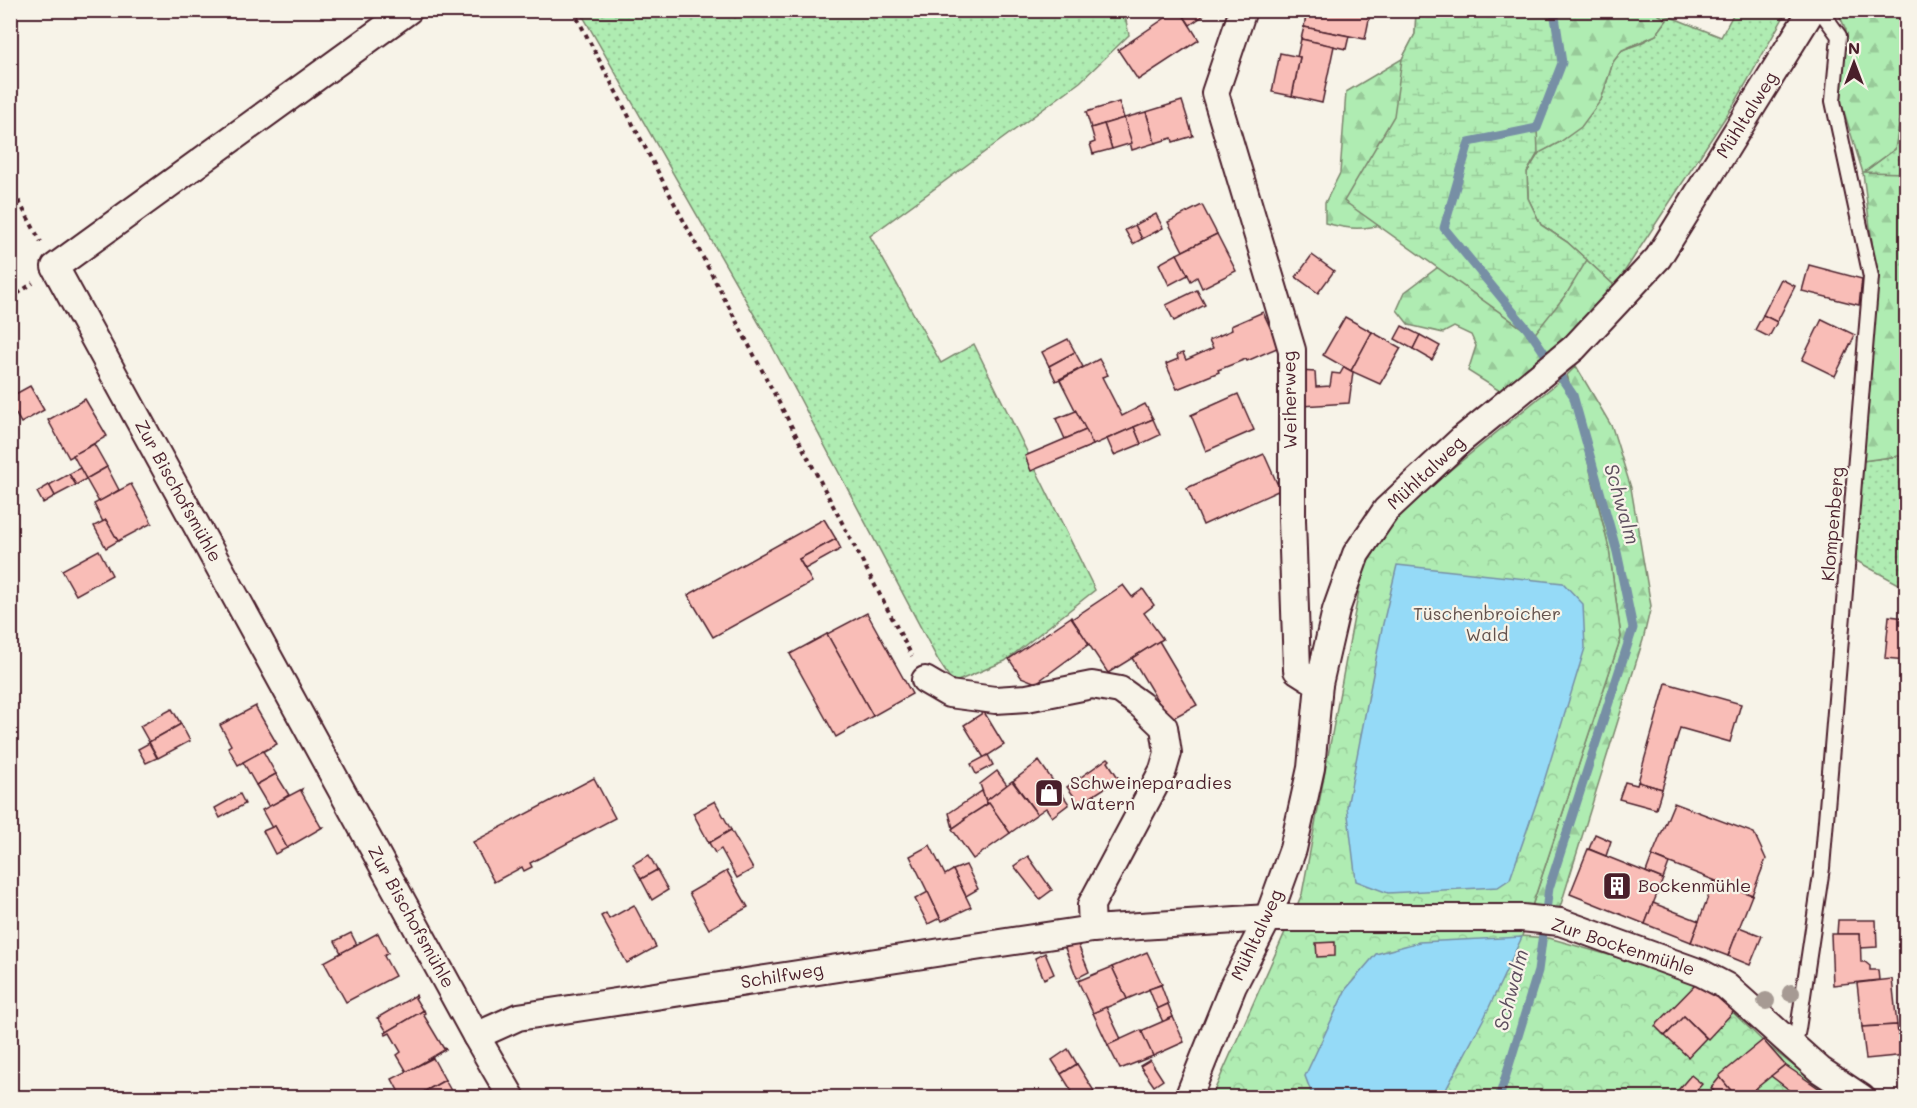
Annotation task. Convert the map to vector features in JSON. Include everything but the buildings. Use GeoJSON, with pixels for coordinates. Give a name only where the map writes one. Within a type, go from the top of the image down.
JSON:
{"type":"FeatureCollection","features":[{"type":"Feature","properties":{"kind":"street"},"geometry":{"type":"LineString","coordinates":[[55,267],[409,10]]}},
{"type":"Feature","properties":{"kind":"street","name":"Weiherweg"},"geometry":{"type":"LineString","coordinates":[[1243,10],[1215,93],[1292,350],[1292,520],[1297,670],[1319,684]]}},
{"type":"Feature","properties":{"kind":"street","name":"Mühltalweg"},"geometry":{"type":"LineString","coordinates":[[1188,1098],[1233,986],[1268,918],[1293,849],[1311,768],[1319,684],[1336,610],[1356,554],[1386,510],[1461,440],[1574,348],[1658,258],[1812,10]]}},
{"type":"Feature","properties":{"kind":"street","name":"Zur Bischofsmühle"},"geometry":{"type":"LineString","coordinates":[[55,267],[512,1098]]}},
{"type":"Feature","properties":{"kind":"street"},"geometry":{"type":"LineString","coordinates":[[925,680],[949,694],[995,700],[1027,698],[1092,685],[1120,690],[1141,705],[1164,727],[1168,753],[1163,770],[1091,905],[1092,929]]}},
{"type":"Feature","properties":{"kind":"street","name":"Zur Bockenmühle"},"geometry":{"type":"LineString","coordinates":[[1268,918],[1522,918],[1560,922],[1718,981],[1820,1070],[1862,1098]]}},
{"type":"Feature","properties":{"kind":"street","name":"Schilfweg"},"geometry":{"type":"LineString","coordinates":[[476,1036],[518,1017],[1092,929],[1268,918]]}},
{"type":"Feature","properties":{"kind":"lane","name":"Klompenberg"},"geometry":{"type":"LineString","coordinates":[[1794,1048],[1821,868],[1871,277],[1833,100],[1839,36],[1820,10]]}},
{"type":"Feature","properties":{"kind":"path"},"geometry":{"type":"LineString","coordinates":[[573,10],[925,680]]}},
{"type":"Feature","properties":{"kind":"path"},"geometry":{"type":"LineString","coordinates":[[10,185],[55,267]]}},
{"type":"Feature","properties":{"kind":"green space"},"geometry":{"type":"Polygon","coordinates":[[[730,10],[735,18],[745,10],[1124,11],[1129,35],[1080,82],[870,236],[941,363],[974,344],[1095,590],[1005,661],[953,683],[938,660],[772,346],[580,11],[730,10]]]}},
{"type":"Feature","properties":{"kind":"green space"},"geometry":{"type":"Polygon","coordinates":[[[1656,10],[1656,13],[1667,20],[1656,35],[1622,50],[1613,62],[1601,100],[1581,127],[1539,153],[1527,172],[1528,198],[1541,225],[1567,242],[1615,286],[1559,347],[1503,393],[1468,371],[1476,346],[1471,335],[1454,327],[1443,333],[1409,325],[1397,310],[1405,292],[1437,268],[1457,259],[1389,223],[1357,228],[1325,223],[1325,203],[1340,173],[1346,92],[1402,59],[1415,34],[1416,11],[1656,10]]]}},
{"type":"Feature","properties":{"kind":"green space"},"geometry":{"type":"Polygon","coordinates":[[[1837,10],[1906,11],[1906,96],[1895,149],[1864,172],[1906,173],[1906,455],[1862,461],[1877,281],[1863,173],[1841,102],[1846,30],[1837,10]]]}},
{"type":"Feature","properties":{"kind":"green space"},"geometry":{"type":"Polygon","coordinates":[[[1416,11],[1554,11],[1562,63],[1537,128],[1538,153],[1527,172],[1528,198],[1541,225],[1567,242],[1587,260],[1567,293],[1533,336],[1344,201],[1394,116],[1402,59],[1415,34],[1416,11]]]}},
{"type":"Feature","properties":{"kind":"green space"},"geometry":{"type":"Polygon","coordinates":[[[1656,11],[1721,37],[1735,11],[1787,11],[1736,101],[1615,286],[1567,242],[1541,225],[1528,199],[1527,172],[1538,153],[1560,142],[1601,100],[1613,62],[1622,50],[1656,35],[1667,20],[1656,11]]]}},
{"type":"Feature","properties":{"kind":"green space"},"geometry":{"type":"Polygon","coordinates":[[[1906,96],[1906,173],[1863,173],[1895,149],[1906,96]]]}},
{"type":"Feature","properties":{"kind":"green space"},"geometry":{"type":"Polygon","coordinates":[[[1576,366],[1612,427],[1631,488],[1651,606],[1643,640],[1558,914],[1530,912],[1621,637],[1609,549],[1567,375],[1576,366]]]}},
{"type":"Feature","properties":{"kind":"green space","name":"Tüschenbroicher Wald"},"geometry":{"type":"Polygon","coordinates":[[[1567,375],[1609,549],[1621,637],[1522,936],[1549,938],[1700,981],[1766,1044],[1833,1097],[1211,1098],[1302,894],[1363,569],[1395,515],[1567,375]]]}},
{"type":"Feature","properties":{"kind":"green space"},"geometry":{"type":"Polygon","coordinates":[[[1906,455],[1906,588],[1855,560],[1862,461],[1906,455]]]}},
{"type":"Feature","properties":{"kind":"water"},"geometry":{"type":"Polygon","coordinates":[[[1397,565],[1563,583],[1583,604],[1585,648],[1545,778],[1510,879],[1498,887],[1388,893],[1356,881],[1347,807],[1382,628],[1397,565]]]}},
{"type":"Feature","properties":{"kind":"water"},"geometry":{"type":"Polygon","coordinates":[[[1522,937],[1485,1016],[1442,1097],[1313,1097],[1305,1076],[1346,989],[1376,954],[1419,942],[1522,937]]]}},
{"type":"Feature","properties":{"kind":"waterway","name":"Schwalm"},"geometry":{"type":"LineString","coordinates":[[1499,1098],[1538,971],[1549,888],[1633,628],[1617,552],[1573,395],[1533,336],[1444,228],[1469,142],[1537,128],[1562,63],[1554,10]]}},
{"type":"Feature","properties":{"kind":"place","name":"Schweineparadies Watern"},"geometry":{"type":"Point","coordinates":[1049,793]}},
{"type":"Feature","properties":{"kind":"place","name":"Bockenmühle"},"geometry":{"type":"Point","coordinates":[1617,886]}}]}
